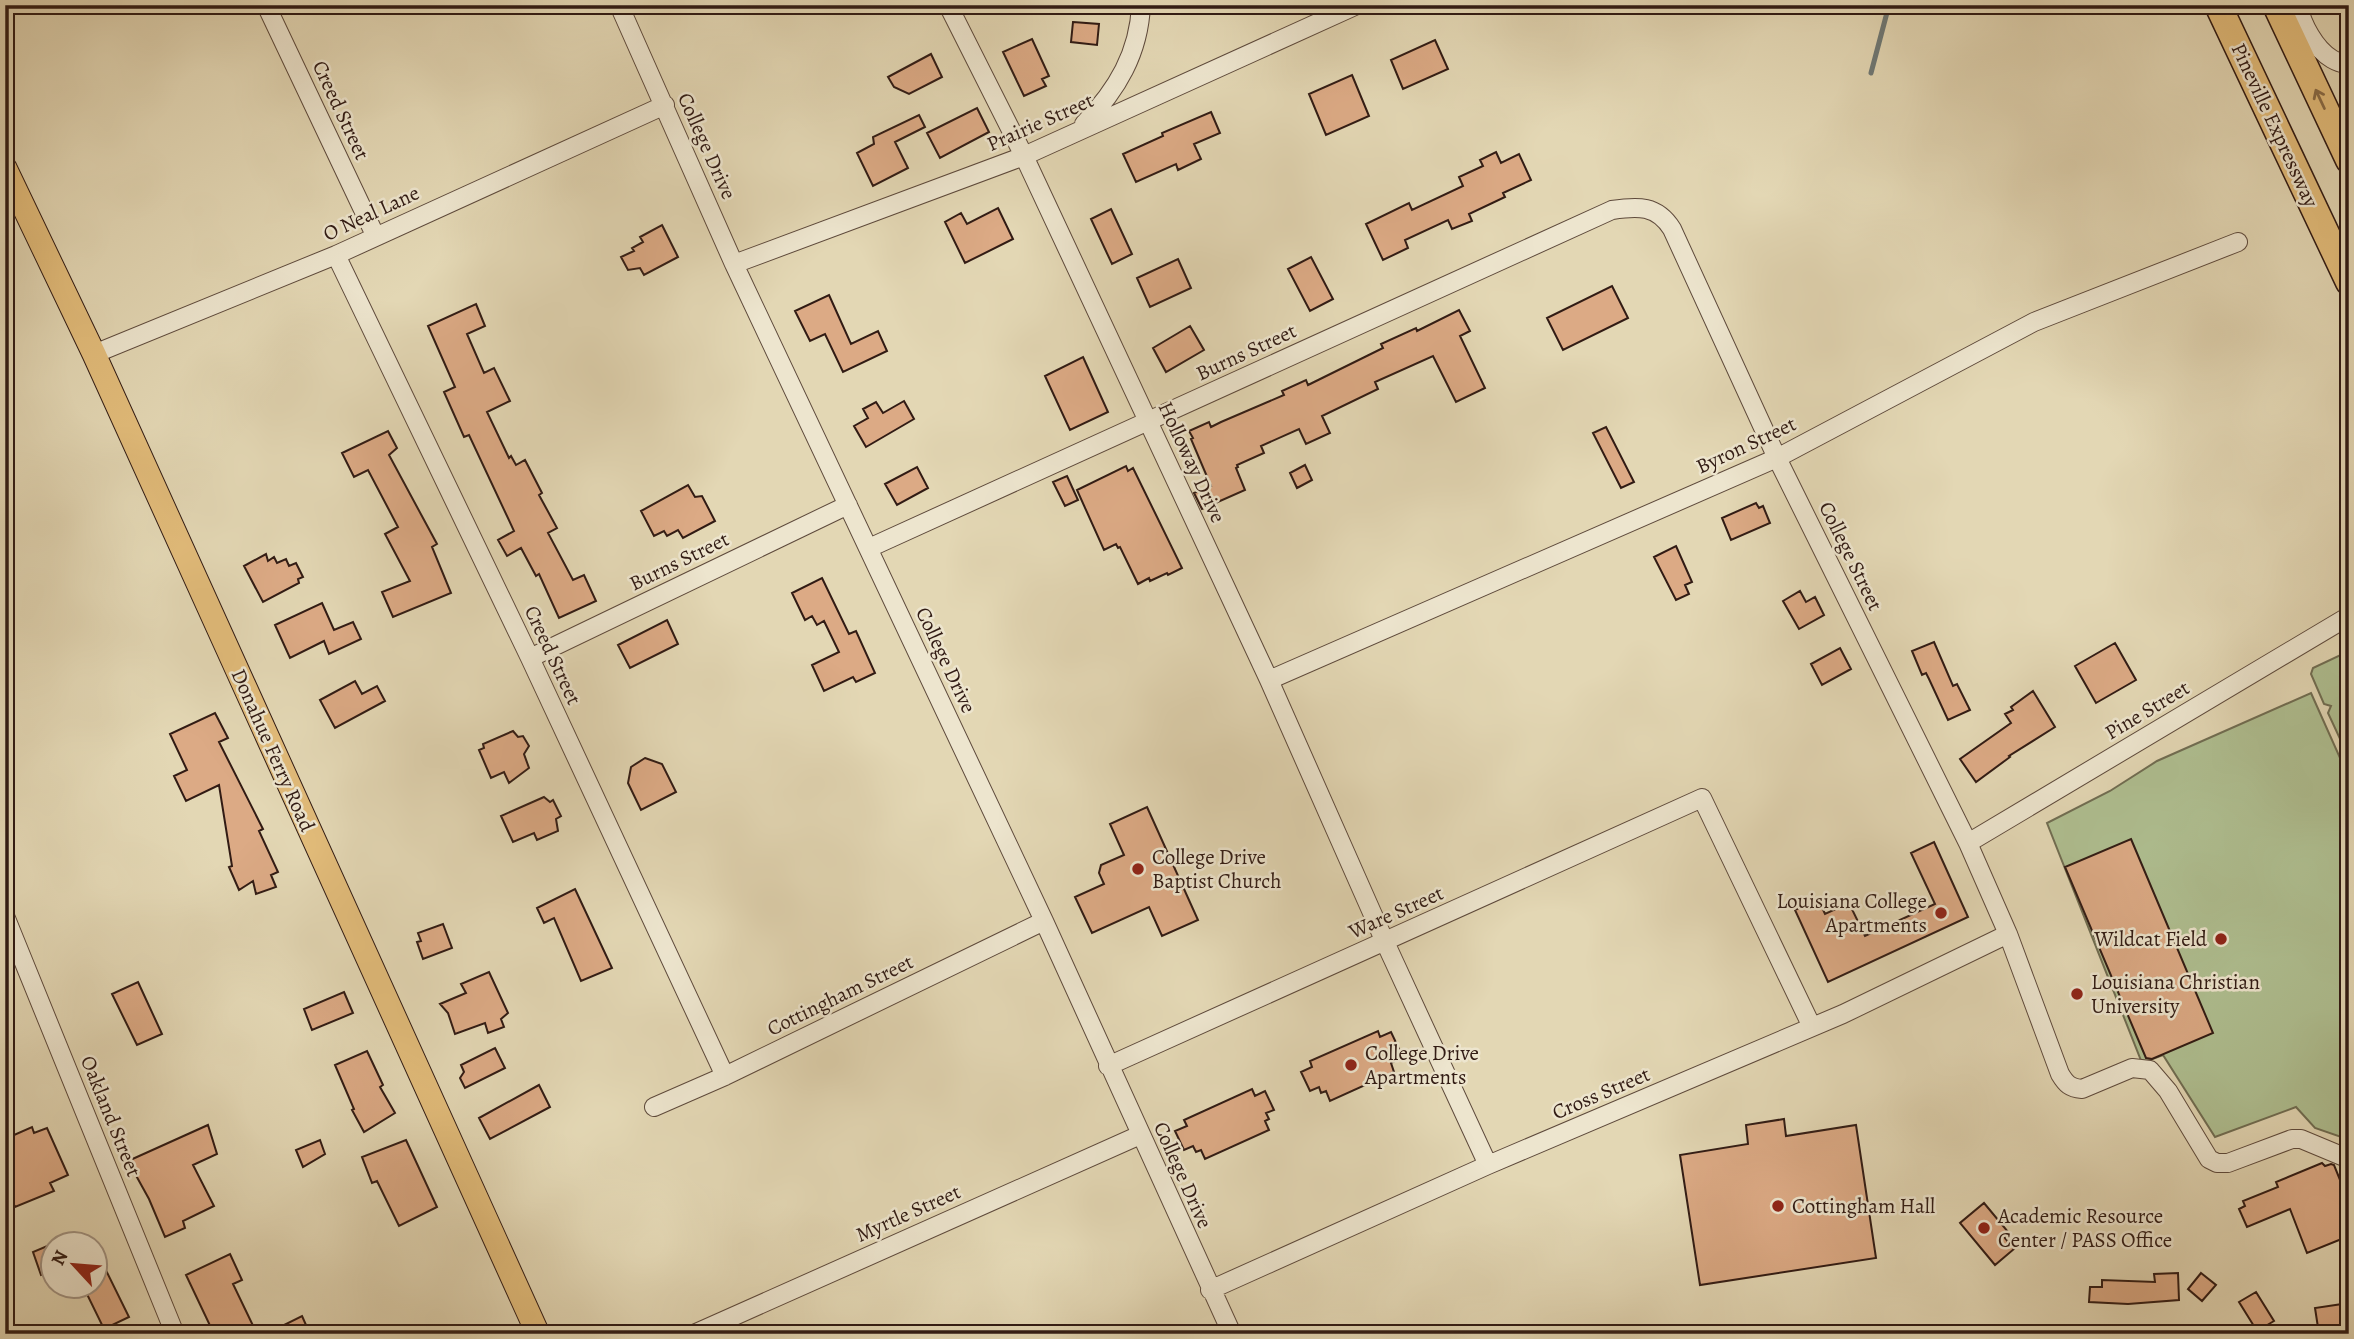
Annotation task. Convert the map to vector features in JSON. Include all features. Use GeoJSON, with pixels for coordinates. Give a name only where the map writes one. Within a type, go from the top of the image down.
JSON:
{"type":"FeatureCollection","features":[{"type":"Feature","properties":{"kind":"highway","name":"Pineville Expressway"},"geometry":{"type":"LineString","coordinates":[[2218,5],[2349,282]]}},
{"type":"Feature","properties":{"kind":"highway"},"geometry":{"type":"LineString","coordinates":[[2276,5],[2349,160]]}},
{"type":"Feature","properties":{"kind":"main road","name":"Donahue Ferry Road"},"geometry":{"type":"LineString","coordinates":[[5,168],[94,354],[538,1334]]}},
{"type":"Feature","properties":{"kind":"street","name":"Creed Street"},"geometry":{"type":"LineString","coordinates":[[266,5],[375,235]]}},
{"type":"Feature","properties":{"kind":"street","name":"College Drive"},"geometry":{"type":"LineString","coordinates":[[619,5],[734,264],[1044,921],[1232,1334]]}},
{"type":"Feature","properties":{"kind":"street","name":"Holloway Drive"},"geometry":{"type":"LineString","coordinates":[[948,5],[1024,156],[1269,680],[1385,942],[1488,1165]]}},
{"type":"Feature","properties":{"kind":"street"},"geometry":{"type":"LineString","coordinates":[[1077,131],[1104,104],[1121,79],[1133,51],[1141,5]]}},
{"type":"Feature","properties":{"kind":"street","name":"Prairie Street"},"geometry":{"type":"LineString","coordinates":[[734,264],[1024,156],[1357,5]]}},
{"type":"Feature","properties":{"kind":"street"},"geometry":{"type":"LineString","coordinates":[[2298,5],[2302,22],[2315,41],[2331,59],[2349,65]]}},
{"type":"Feature","properties":{"kind":"street","name":"O Neal Lane"},"geometry":{"type":"LineString","coordinates":[[94,354],[336,255],[665,105]]}},
{"type":"Feature","properties":{"kind":"street","name":"Burns Street"},"geometry":{"type":"LineString","coordinates":[[869,548],[1612,210],[1645,207]]}},
{"type":"Feature","properties":{"kind":"street","name":"College Street"},"geometry":{"type":"LineString","coordinates":[[1645,207],[1657,212],[1672,229],[1777,458],[1968,843],[2008,934],[2066,1084],[2073,1088],[2082,1088],[2132,1068],[2150,1070],[2168,1091],[2208,1159],[2217,1163],[2228,1163],[2292,1139],[2301,1139],[2349,1159]]}},
{"type":"Feature","properties":{"kind":"street","name":"Byron Street"},"geometry":{"type":"LineString","coordinates":[[1269,680],[1777,458],[2034,322],[2238,242]]}},
{"type":"Feature","properties":{"kind":"street","name":"Creed Street"},"geometry":{"type":"LineString","coordinates":[[336,255],[530,658],[725,1076]]}},
{"type":"Feature","properties":{"kind":"street","name":"Burns Street"},"geometry":{"type":"LineString","coordinates":[[530,658],[848,505]]}},
{"type":"Feature","properties":{"kind":"street","name":"Pine Street"},"geometry":{"type":"LineString","coordinates":[[1968,843],[2349,616]]}},
{"type":"Feature","properties":{"kind":"street","name":"Ware Street"},"geometry":{"type":"LineString","coordinates":[[1108,1066],[1702,797],[1812,1027]]}},
{"type":"Feature","properties":{"kind":"street","name":"Oakland Street"},"geometry":{"type":"LineString","coordinates":[[5,916],[175,1334]]}},
{"type":"Feature","properties":{"kind":"street","name":"Cottingham Street"},"geometry":{"type":"LineString","coordinates":[[654,1107],[725,1076],[1044,921]]}},
{"type":"Feature","properties":{"kind":"street","name":"Cross Street"},"geometry":{"type":"LineString","coordinates":[[1210,1290],[1488,1165],[1812,1027],[2008,934]]}},
{"type":"Feature","properties":{"kind":"street","name":"Myrtle Street"},"geometry":{"type":"LineString","coordinates":[[694,1334],[1140,1135]]}},
{"type":"Feature","properties":{"kind":"green space"},"geometry":{"type":"Polygon","coordinates":[[[2349,651],[2349,744],[2341,741],[2328,713],[2331,706],[2324,704],[2311,674],[2313,668],[2349,651]]]}},
{"type":"Feature","properties":{"kind":"green space","name":"Wildcat Field"},"geometry":{"type":"Polygon","coordinates":[[[2311,693],[2349,778],[2349,1136],[2344,1138],[2315,1128],[2296,1107],[2215,1137],[2163,1055],[2142,1063],[2047,823],[2110,791],[2157,761],[2311,693]]]}},
{"type":"Feature","properties":{"kind":"building"},"geometry":{"type":"Polygon","coordinates":[[[1073,22],[1099,24],[1097,45],[1071,42],[1073,22]]]}},
{"type":"Feature","properties":{"kind":"building"},"geometry":{"type":"Polygon","coordinates":[[[1032,39],[1049,76],[1042,79],[1046,86],[1024,96],[1003,52],[1032,39]]]}},
{"type":"Feature","properties":{"kind":"building"},"geometry":{"type":"Polygon","coordinates":[[[1435,40],[1448,69],[1403,89],[1391,60],[1435,40]]]}},
{"type":"Feature","properties":{"kind":"building"},"geometry":{"type":"Polygon","coordinates":[[[931,54],[942,77],[909,94],[894,87],[888,77],[931,54]]]}},
{"type":"Feature","properties":{"kind":"building"},"geometry":{"type":"Polygon","coordinates":[[[1352,75],[1369,116],[1326,135],[1309,94],[1352,75]]]}},
{"type":"Feature","properties":{"kind":"building"},"geometry":{"type":"Polygon","coordinates":[[[977,108],[989,132],[940,158],[927,133],[977,108]]]}},
{"type":"Feature","properties":{"kind":"building"},"geometry":{"type":"Polygon","coordinates":[[[1211,112],[1220,133],[1194,144],[1201,159],[1178,170],[1176,164],[1136,182],[1123,154],[1163,136],[1162,133],[1211,112]]]}},
{"type":"Feature","properties":{"kind":"building"},"geometry":{"type":"Polygon","coordinates":[[[919,115],[925,127],[895,142],[908,168],[873,186],[857,153],[874,144],[873,137],[919,115]]]}},
{"type":"Feature","properties":{"kind":"building"},"geometry":{"type":"Polygon","coordinates":[[[1496,152],[1501,163],[1519,154],[1531,180],[1503,193],[1505,197],[1469,214],[1472,221],[1452,229],[1448,220],[1405,240],[1408,248],[1383,260],[1366,224],[1409,203],[1412,210],[1463,186],[1459,177],[1483,166],[1480,160],[1496,152]]]}},
{"type":"Feature","properties":{"kind":"building"},"geometry":{"type":"Polygon","coordinates":[[[998,208],[1013,239],[965,263],[945,222],[961,213],[967,224],[998,208]]]}},
{"type":"Feature","properties":{"kind":"building"},"geometry":{"type":"Polygon","coordinates":[[[1111,209],[1132,254],[1112,264],[1091,219],[1111,209]]]}},
{"type":"Feature","properties":{"kind":"building"},"geometry":{"type":"Polygon","coordinates":[[[662,225],[678,257],[644,275],[640,268],[628,270],[621,257],[634,251],[632,248],[643,242],[640,237],[662,225]]]}},
{"type":"Feature","properties":{"kind":"building"},"geometry":{"type":"Polygon","coordinates":[[[1311,257],[1333,299],[1310,311],[1288,269],[1311,257]]]}},
{"type":"Feature","properties":{"kind":"building"},"geometry":{"type":"Polygon","coordinates":[[[1178,259],[1191,288],[1150,307],[1137,278],[1178,259]]]}},
{"type":"Feature","properties":{"kind":"building"},"geometry":{"type":"Polygon","coordinates":[[[1612,286],[1628,318],[1563,350],[1547,318],[1612,286]]]}},
{"type":"Feature","properties":{"kind":"building"},"geometry":{"type":"Polygon","coordinates":[[[829,295],[851,344],[878,331],[887,351],[843,372],[825,334],[810,341],[795,311],[829,295]]]}},
{"type":"Feature","properties":{"kind":"building"},"geometry":{"type":"Polygon","coordinates":[[[476,304],[485,326],[467,334],[484,373],[494,368],[510,401],[487,412],[509,458],[511,456],[516,465],[525,460],[542,493],[539,495],[557,528],[548,533],[573,580],[584,575],[596,601],[559,618],[539,574],[536,576],[521,548],[507,556],[498,540],[514,531],[469,435],[464,437],[444,392],[455,387],[428,326],[476,304]]]}},
{"type":"Feature","properties":{"kind":"building"},"geometry":{"type":"Polygon","coordinates":[[[1459,310],[1470,331],[1460,336],[1485,388],[1456,402],[1433,356],[1375,382],[1378,389],[1322,416],[1330,433],[1306,444],[1299,429],[1261,446],[1264,453],[1237,465],[1245,490],[1202,509],[1194,493],[1211,486],[1189,431],[1209,422],[1211,427],[1284,395],[1282,391],[1306,380],[1308,385],[1383,348],[1381,344],[1416,328],[1417,331],[1459,310]]]}},
{"type":"Feature","properties":{"kind":"building"},"geometry":{"type":"Polygon","coordinates":[[[1190,326],[1204,350],[1166,372],[1153,348],[1190,326]]]}},
{"type":"Feature","properties":{"kind":"building"},"geometry":{"type":"Polygon","coordinates":[[[1083,357],[1108,412],[1070,430],[1045,376],[1083,357]]]}},
{"type":"Feature","properties":{"kind":"building"},"geometry":{"type":"Polygon","coordinates":[[[904,401],[914,419],[866,447],[854,426],[868,418],[863,409],[876,402],[883,413],[904,401]]]}},
{"type":"Feature","properties":{"kind":"building"},"geometry":{"type":"Polygon","coordinates":[[[1606,427],[1634,482],[1621,488],[1593,433],[1606,427]]]}},
{"type":"Feature","properties":{"kind":"building"},"geometry":{"type":"Polygon","coordinates":[[[388,431],[397,448],[389,455],[437,544],[432,547],[451,593],[393,617],[382,592],[410,581],[385,534],[398,527],[368,470],[354,477],[342,453],[388,431]]]}},
{"type":"Feature","properties":{"kind":"building"},"geometry":{"type":"Polygon","coordinates":[[[1305,465],[1312,480],[1297,488],[1290,473],[1305,465]]]}},
{"type":"Feature","properties":{"kind":"building"},"geometry":{"type":"Polygon","coordinates":[[[1126,466],[1128,471],[1133,468],[1182,568],[1138,584],[1120,547],[1116,544],[1104,550],[1077,490],[1126,466]]]}},
{"type":"Feature","properties":{"kind":"building"},"geometry":{"type":"Polygon","coordinates":[[[917,467],[928,488],[897,505],[885,484],[917,467]]]}},
{"type":"Feature","properties":{"kind":"building"},"geometry":{"type":"Polygon","coordinates":[[[1067,476],[1078,500],[1065,506],[1053,482],[1067,476]]]}},
{"type":"Feature","properties":{"kind":"building"},"geometry":{"type":"Polygon","coordinates":[[[688,485],[695,497],[702,496],[715,521],[683,538],[678,530],[667,536],[664,531],[654,536],[641,511],[688,485]]]}},
{"type":"Feature","properties":{"kind":"building"},"geometry":{"type":"Polygon","coordinates":[[[1756,503],[1759,508],[1763,506],[1770,523],[1731,540],[1722,518],[1756,503]]]}},
{"type":"Feature","properties":{"kind":"building"},"geometry":{"type":"Polygon","coordinates":[[[1676,546],[1692,582],[1685,585],[1689,594],[1676,600],[1654,557],[1676,546]]]}},
{"type":"Feature","properties":{"kind":"building"},"geometry":{"type":"Polygon","coordinates":[[[266,554],[268,561],[274,557],[277,563],[286,559],[289,566],[296,563],[303,577],[298,579],[299,583],[263,602],[244,566],[266,554]]]}},
{"type":"Feature","properties":{"kind":"building"},"geometry":{"type":"Polygon","coordinates":[[[822,578],[849,634],[856,631],[875,673],[856,682],[853,677],[824,691],[812,665],[839,652],[824,621],[817,625],[812,616],[805,620],[792,593],[822,578]]]}},
{"type":"Feature","properties":{"kind":"building"},"geometry":{"type":"Polygon","coordinates":[[[1800,591],[1806,602],[1815,597],[1824,615],[1799,629],[1783,601],[1800,591]]]}},
{"type":"Feature","properties":{"kind":"building"},"geometry":{"type":"Polygon","coordinates":[[[322,603],[334,630],[353,622],[361,639],[329,654],[324,641],[290,658],[275,625],[322,603]]]}},
{"type":"Feature","properties":{"kind":"building"},"geometry":{"type":"Polygon","coordinates":[[[667,620],[678,644],[630,668],[618,645],[667,620]]]}},
{"type":"Feature","properties":{"kind":"building"},"geometry":{"type":"Polygon","coordinates":[[[1934,642],[1953,686],[1957,684],[1970,710],[1948,720],[1926,673],[1922,675],[1912,651],[1934,642]]]}},
{"type":"Feature","properties":{"kind":"building"},"geometry":{"type":"Polygon","coordinates":[[[2115,643],[2136,680],[2096,703],[2075,666],[2115,643]]]}},
{"type":"Feature","properties":{"kind":"building"},"geometry":{"type":"Polygon","coordinates":[[[1840,648],[1851,669],[1822,685],[1811,664],[1840,648]]]}},
{"type":"Feature","properties":{"kind":"building"},"geometry":{"type":"Polygon","coordinates":[[[355,681],[362,694],[377,686],[385,701],[335,728],[320,700],[355,681]]]}},
{"type":"Feature","properties":{"kind":"building"},"geometry":{"type":"Polygon","coordinates":[[[2033,691],[2055,727],[2009,756],[1976,782],[1960,759],[2011,723],[2005,714],[2033,691]]]}},
{"type":"Feature","properties":{"kind":"building"},"geometry":{"type":"Polygon","coordinates":[[[215,713],[228,738],[219,742],[263,829],[259,831],[278,872],[271,875],[276,887],[256,894],[253,881],[239,890],[229,867],[232,866],[219,785],[186,801],[174,776],[187,770],[170,734],[215,713]]]}},
{"type":"Feature","properties":{"kind":"building"},"geometry":{"type":"Polygon","coordinates":[[[513,731],[518,737],[523,736],[529,746],[524,754],[529,768],[509,783],[504,772],[491,778],[479,750],[484,748],[483,744],[513,731]]]}},
{"type":"Feature","properties":{"kind":"building"},"geometry":{"type":"Polygon","coordinates":[[[645,758],[662,764],[676,792],[641,810],[628,783],[631,767],[645,758]]]}},
{"type":"Feature","properties":{"kind":"building"},"geometry":{"type":"Polygon","coordinates":[[[544,797],[550,802],[553,800],[561,816],[556,819],[558,831],[537,840],[534,833],[513,842],[501,816],[544,797]]]}},
{"type":"Feature","properties":{"kind":"building","name":"College Drive Baptist Church"},"geometry":{"type":"Polygon","coordinates":[[[1147,807],[1198,920],[1162,936],[1149,907],[1092,933],[1075,897],[1104,884],[1099,873],[1101,865],[1124,855],[1110,824],[1147,807]]]}},
{"type":"Feature","properties":{"kind":"building"},"geometry":{"type":"Polygon","coordinates":[[[2131,839],[2213,1033],[2152,1059],[2146,1058],[2065,867],[2131,839]]]}},
{"type":"Feature","properties":{"kind":"building","name":"Louisiana College Apartments"},"geometry":{"type":"Polygon","coordinates":[[[1934,842],[1968,917],[1828,982],[1795,910],[1818,899],[1825,914],[1849,903],[1865,936],[1935,904],[1911,853],[1934,842]]]}},
{"type":"Feature","properties":{"kind":"building"},"geometry":{"type":"Polygon","coordinates":[[[575,889],[612,968],[581,981],[554,918],[544,923],[537,908],[575,889]]]}},
{"type":"Feature","properties":{"kind":"building"},"geometry":{"type":"Polygon","coordinates":[[[443,924],[452,948],[423,959],[417,942],[421,941],[418,933],[443,924]]]}},
{"type":"Feature","properties":{"kind":"building"},"geometry":{"type":"Polygon","coordinates":[[[489,972],[508,1013],[501,1019],[504,1027],[488,1033],[485,1023],[455,1034],[448,1013],[440,1004],[466,993],[461,984],[489,972]]]}},
{"type":"Feature","properties":{"kind":"building"},"geometry":{"type":"Polygon","coordinates":[[[138,982],[162,1034],[137,1045],[112,994],[138,982]]]}},
{"type":"Feature","properties":{"kind":"building"},"geometry":{"type":"Polygon","coordinates":[[[344,992],[353,1013],[312,1030],[304,1009],[344,992]]]}},
{"type":"Feature","properties":{"kind":"building","name":"College Drive Apartments"},"geometry":{"type":"Polygon","coordinates":[[[1378,1031],[1380,1037],[1391,1032],[1400,1051],[1392,1054],[1395,1061],[1391,1063],[1394,1072],[1330,1101],[1326,1091],[1321,1093],[1319,1087],[1310,1091],[1301,1072],[1312,1067],[1310,1061],[1378,1031]]]}},
{"type":"Feature","properties":{"kind":"building"},"geometry":{"type":"Polygon","coordinates":[[[495,1048],[505,1068],[465,1088],[460,1078],[464,1072],[461,1065],[495,1048]]]}},
{"type":"Feature","properties":{"kind":"building"},"geometry":{"type":"Polygon","coordinates":[[[367,1051],[383,1085],[380,1087],[395,1113],[364,1132],[352,1110],[354,1109],[335,1065],[367,1051]]]}},
{"type":"Feature","properties":{"kind":"building"},"geometry":{"type":"Polygon","coordinates":[[[539,1085],[550,1107],[490,1139],[479,1118],[539,1085]]]}},
{"type":"Feature","properties":{"kind":"building"},"geometry":{"type":"Polygon","coordinates":[[[1252,1089],[1255,1096],[1265,1091],[1274,1110],[1266,1113],[1269,1119],[1265,1121],[1269,1130],[1205,1159],[1201,1150],[1196,1152],[1193,1146],[1184,1150],[1175,1131],[1187,1126],[1184,1120],[1252,1089]]]}},
{"type":"Feature","properties":{"kind":"building","name":"Cottingham Hall"},"geometry":{"type":"Polygon","coordinates":[[[1784,1119],[1786,1136],[1856,1125],[1876,1258],[1700,1285],[1680,1155],[1748,1144],[1746,1125],[1784,1119]]]}},
{"type":"Feature","properties":{"kind":"building"},"geometry":{"type":"Polygon","coordinates":[[[208,1125],[217,1154],[193,1165],[214,1206],[183,1221],[185,1228],[165,1237],[149,1199],[128,1161],[208,1125]]]}},
{"type":"Feature","properties":{"kind":"building"},"geometry":{"type":"Polygon","coordinates":[[[32,1127],[34,1133],[47,1128],[68,1175],[50,1183],[54,1191],[15,1207],[5,1186],[5,1139],[32,1127]]]}},
{"type":"Feature","properties":{"kind":"building"},"geometry":{"type":"Polygon","coordinates":[[[320,1140],[325,1154],[303,1167],[296,1150],[320,1140]]]}},
{"type":"Feature","properties":{"kind":"building"},"geometry":{"type":"Polygon","coordinates":[[[406,1140],[437,1207],[399,1226],[377,1181],[372,1183],[362,1157],[406,1140]]]}},
{"type":"Feature","properties":{"kind":"building"},"geometry":{"type":"Polygon","coordinates":[[[2322,1163],[2325,1166],[2334,1165],[2349,1202],[2349,1236],[2307,1253],[2290,1209],[2247,1227],[2239,1209],[2245,1206],[2243,1201],[2278,1187],[2276,1182],[2322,1163]]]}},
{"type":"Feature","properties":{"kind":"building","name":"Academic Resource Center / PASS Office"},"geometry":{"type":"Polygon","coordinates":[[[1984,1203],[2009,1233],[2004,1237],[2014,1249],[1995,1265],[1960,1223],[1984,1203]]]}},
{"type":"Feature","properties":{"kind":"building"},"geometry":{"type":"Polygon","coordinates":[[[38,1250],[38,1266],[33,1252],[38,1250]]]}},
{"type":"Feature","properties":{"kind":"building"},"geometry":{"type":"Polygon","coordinates":[[[230,1254],[242,1280],[233,1284],[257,1334],[214,1334],[186,1275],[230,1254]]]}},
{"type":"Feature","properties":{"kind":"building"},"geometry":{"type":"Polygon","coordinates":[[[2178,1273],[2179,1300],[2128,1304],[2089,1302],[2090,1287],[2102,1287],[2102,1280],[2155,1282],[2154,1274],[2178,1273]]]}},
{"type":"Feature","properties":{"kind":"building"},"geometry":{"type":"Polygon","coordinates":[[[2201,1273],[2216,1285],[2202,1301],[2188,1289],[2201,1273]]]}},
{"type":"Feature","properties":{"kind":"building"},"geometry":{"type":"Polygon","coordinates":[[[108,1274],[129,1317],[104,1329],[90,1300],[108,1300],[108,1274]]]}},
{"type":"Feature","properties":{"kind":"building"},"geometry":{"type":"Polygon","coordinates":[[[2256,1292],[2274,1321],[2257,1331],[2239,1302],[2256,1292]]]}},
{"type":"Feature","properties":{"kind":"building"},"geometry":{"type":"Polygon","coordinates":[[[2349,1303],[2349,1334],[2319,1334],[2315,1308],[2349,1303]]]}},
{"type":"Feature","properties":{"kind":"building"},"geometry":{"type":"Polygon","coordinates":[[[302,1316],[310,1334],[266,1334],[302,1316]]]}},
{"type":"Feature","properties":{"kind":"waterway"},"geometry":{"type":"LineString","coordinates":[[1871,73],[1889,5]]}},
{"type":"Feature","properties":{"kind":"place","name":"College Drive Baptist Church"},"geometry":{"type":"Point","coordinates":[1138,869]}},
{"type":"Feature","properties":{"kind":"place","name":"Louisiana College Apartments"},"geometry":{"type":"Point","coordinates":[1941,913]}},
{"type":"Feature","properties":{"kind":"place","name":"Wildcat Field"},"geometry":{"type":"Point","coordinates":[2221,939]}},
{"type":"Feature","properties":{"kind":"place","name":"Louisiana Christian University"},"geometry":{"type":"Point","coordinates":[2077,994]}},
{"type":"Feature","properties":{"kind":"place","name":"College Drive Apartments"},"geometry":{"type":"Point","coordinates":[1351,1065]}},
{"type":"Feature","properties":{"kind":"place","name":"Cottingham Hall"},"geometry":{"type":"Point","coordinates":[1778,1206]}},
{"type":"Feature","properties":{"kind":"place","name":"Academic Resource Center / PASS Office"},"geometry":{"type":"Point","coordinates":[1984,1228]}}]}
